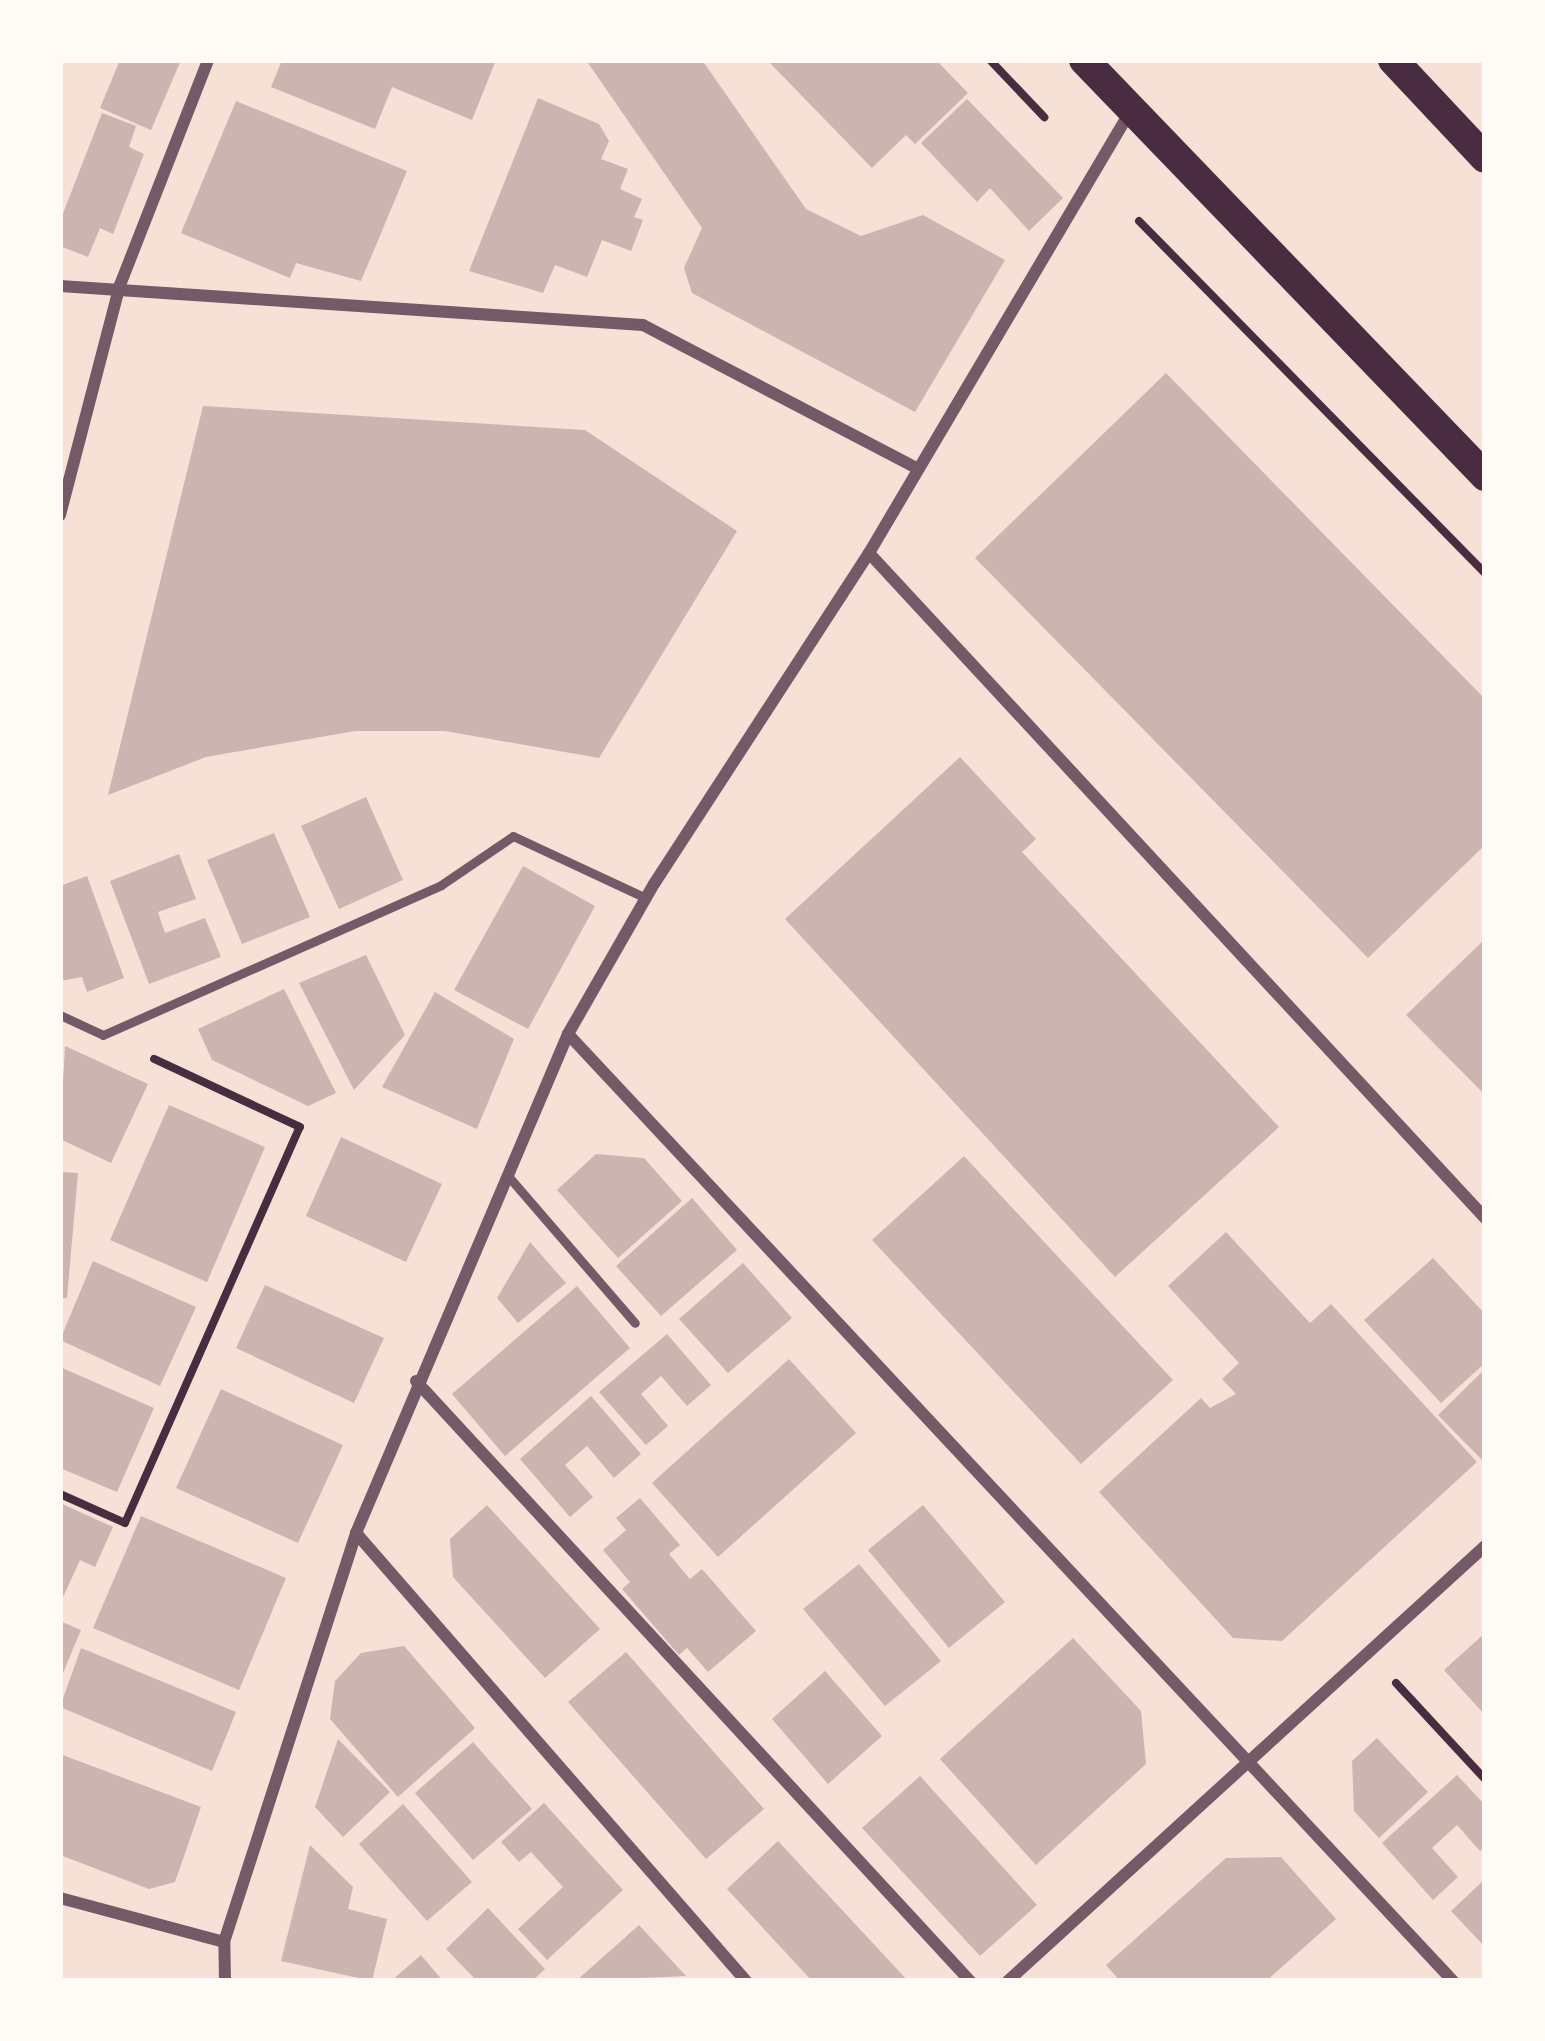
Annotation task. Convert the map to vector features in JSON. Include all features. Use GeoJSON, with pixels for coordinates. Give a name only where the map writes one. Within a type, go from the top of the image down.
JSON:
{"type":"FeatureCollection","features":[{"type":"Feature","properties":{"kind":"main road"},"geometry":{"type":"LineString","coordinates":[[1084,60],[1485,476]]}},
{"type":"Feature","properties":{"kind":"main road"},"geometry":{"type":"LineString","coordinates":[[1393,60],[1485,158]]}},
{"type":"Feature","properties":{"kind":"street"},"geometry":{"type":"LineString","coordinates":[[60,515],[119,285],[208,60]]}},
{"type":"Feature","properties":{"kind":"street"},"geometry":{"type":"LineString","coordinates":[[224,1981],[224,1942],[356,1533],[504,1172],[568,1034],[646,898],[869,553],[915,467],[1131,109]]}},
{"type":"Feature","properties":{"kind":"street"},"geometry":{"type":"LineString","coordinates":[[60,286],[119,285],[643,325],[915,467]]}},
{"type":"Feature","properties":{"kind":"street"},"geometry":{"type":"LineString","coordinates":[[869,553],[1485,1218]]}},
{"type":"Feature","properties":{"kind":"street"},"geometry":{"type":"LineString","coordinates":[[568,1034],[1249,1756],[1453,1981]]}},
{"type":"Feature","properties":{"kind":"street"},"geometry":{"type":"LineString","coordinates":[[416,1382],[970,1981]]}},
{"type":"Feature","properties":{"kind":"street"},"geometry":{"type":"LineString","coordinates":[[356,1533],[746,1981]]}},
{"type":"Feature","properties":{"kind":"street"},"geometry":{"type":"LineString","coordinates":[[1008,1981],[1249,1756],[1485,1546]]}},
{"type":"Feature","properties":{"kind":"street"},"geometry":{"type":"LineString","coordinates":[[60,1898],[224,1942]]}},
{"type":"Feature","properties":{"kind":"lane"},"geometry":{"type":"LineString","coordinates":[[60,1015],[103,1035],[442,885],[513,836],[646,898]]}},
{"type":"Feature","properties":{"kind":"lane"},"geometry":{"type":"LineString","coordinates":[[504,1172],[634,1323]]}},
{"type":"Feature","properties":{"kind":"path"},"geometry":{"type":"LineString","coordinates":[[990,60],[1044,117]]}},
{"type":"Feature","properties":{"kind":"path"},"geometry":{"type":"LineString","coordinates":[[1139,220],[1485,573]]}},
{"type":"Feature","properties":{"kind":"path"},"geometry":{"type":"LineString","coordinates":[[60,1494],[125,1523],[300,1127],[103,1035]]}},
{"type":"Feature","properties":{"kind":"path"},"geometry":{"type":"LineString","coordinates":[[1367,1651],[1485,1779]]}},
{"type":"Feature","properties":{"kind":"building"},"geometry":{"type":"Polygon","coordinates":[[[120,60],[181,60],[151,130],[100,108],[120,60]]]}},
{"type":"Feature","properties":{"kind":"building"},"geometry":{"type":"Polygon","coordinates":[[[282,60],[496,60],[472,120],[392,87],[375,129],[271,87],[282,60]]]}},
{"type":"Feature","properties":{"kind":"building"},"geometry":{"type":"Polygon","coordinates":[[[586,60],[702,60],[806,209],[861,236],[923,215],[1005,260],[915,412],[692,293],[684,268],[702,228],[586,60]]]}},
{"type":"Feature","properties":{"kind":"building"},"geometry":{"type":"Polygon","coordinates":[[[767,60],[936,60],[968,93],[915,144],[906,135],[872,168],[767,60]]]}},
{"type":"Feature","properties":{"kind":"building"},"geometry":{"type":"Polygon","coordinates":[[[538,98],[599,124],[609,141],[601,159],[628,169],[620,189],[642,199],[634,217],[643,220],[631,251],[602,240],[587,277],[555,265],[543,293],[469,271],[538,98]]]}},
{"type":"Feature","properties":{"kind":"building"},"geometry":{"type":"Polygon","coordinates":[[[967,99],[1063,198],[1029,231],[990,188],[977,202],[921,143],[967,99]]]}},
{"type":"Feature","properties":{"kind":"building"},"geometry":{"type":"Polygon","coordinates":[[[236,101],[407,171],[361,281],[296,263],[290,278],[181,233],[236,101]]]}},
{"type":"Feature","properties":{"kind":"building"},"geometry":{"type":"Polygon","coordinates":[[[102,113],[136,126],[129,147],[144,154],[113,234],[100,228],[88,257],[60,246],[60,221],[102,113]]]}},
{"type":"Feature","properties":{"kind":"building"},"geometry":{"type":"Polygon","coordinates":[[[1166,373],[1485,699],[1485,845],[1368,958],[975,558],[1166,373]]]}},
{"type":"Feature","properties":{"kind":"building"},"geometry":{"type":"Polygon","coordinates":[[[203,406],[585,430],[737,531],[599,758],[445,731],[355,731],[206,757],[108,795],[203,406]]]}},
{"type":"Feature","properties":{"kind":"building"},"geometry":{"type":"Polygon","coordinates":[[[960,757],[1036,839],[1022,852],[1279,1127],[1115,1277],[785,919],[960,757]]]}},
{"type":"Feature","properties":{"kind":"building"},"geometry":{"type":"Polygon","coordinates":[[[366,797],[403,880],[339,909],[301,826],[366,797]]]}},
{"type":"Feature","properties":{"kind":"building"},"geometry":{"type":"Polygon","coordinates":[[[274,833],[310,917],[242,944],[207,860],[274,833]]]}},
{"type":"Feature","properties":{"kind":"building"},"geometry":{"type":"Polygon","coordinates":[[[179,854],[196,899],[158,912],[165,933],[205,918],[221,957],[149,984],[110,881],[179,854]]]}},
{"type":"Feature","properties":{"kind":"building"},"geometry":{"type":"Polygon","coordinates":[[[523,866],[595,906],[528,1029],[454,990],[523,866]]]}},
{"type":"Feature","properties":{"kind":"building"},"geometry":{"type":"Polygon","coordinates":[[[87,876],[124,978],[87,992],[82,977],[60,981],[60,886],[87,876]]]}},
{"type":"Feature","properties":{"kind":"building"},"geometry":{"type":"Polygon","coordinates":[[[1485,939],[1485,1095],[1406,1015],[1485,939]]]}},
{"type":"Feature","properties":{"kind":"building"},"geometry":{"type":"Polygon","coordinates":[[[366,955],[405,1035],[354,1090],[299,983],[366,955]]]}},
{"type":"Feature","properties":{"kind":"building"},"geometry":{"type":"Polygon","coordinates":[[[284,989],[336,1093],[308,1106],[212,1060],[198,1029],[284,989]]]}},
{"type":"Feature","properties":{"kind":"building"},"geometry":{"type":"Polygon","coordinates":[[[435,992],[514,1039],[477,1129],[382,1087],[435,992]]]}},
{"type":"Feature","properties":{"kind":"building"},"geometry":{"type":"Polygon","coordinates":[[[65,1046],[148,1084],[111,1163],[60,1139],[65,1046]]]}},
{"type":"Feature","properties":{"kind":"building"},"geometry":{"type":"Polygon","coordinates":[[[169,1105],[265,1147],[207,1282],[110,1240],[169,1105]]]}},
{"type":"Feature","properties":{"kind":"building"},"geometry":{"type":"Polygon","coordinates":[[[341,1137],[442,1184],[406,1262],[306,1216],[341,1137]]]}},
{"type":"Feature","properties":{"kind":"building"},"geometry":{"type":"Polygon","coordinates":[[[596,1154],[644,1158],[682,1201],[618,1258],[557,1190],[596,1154]]]}},
{"type":"Feature","properties":{"kind":"building"},"geometry":{"type":"Polygon","coordinates":[[[964,1156],[1173,1380],[1081,1464],[872,1240],[964,1156]]]}},
{"type":"Feature","properties":{"kind":"building"},"geometry":{"type":"Polygon","coordinates":[[[60,1172],[78,1173],[67,1298],[60,1298],[60,1172]]]}},
{"type":"Feature","properties":{"kind":"building"},"geometry":{"type":"Polygon","coordinates":[[[692,1198],[737,1250],[661,1316],[616,1266],[692,1198]]]}},
{"type":"Feature","properties":{"kind":"building"},"geometry":{"type":"Polygon","coordinates":[[[1226,1232],[1310,1323],[1331,1304],[1477,1462],[1282,1641],[1233,1638],[1099,1492],[1201,1398],[1210,1408],[1236,1394],[1222,1379],[1239,1363],[1168,1286],[1226,1232]]]}},
{"type":"Feature","properties":{"kind":"building"},"geometry":{"type":"Polygon","coordinates":[[[530,1242],[566,1283],[518,1323],[497,1298],[530,1242]]]}},
{"type":"Feature","properties":{"kind":"building"},"geometry":{"type":"Polygon","coordinates":[[[1433,1258],[1485,1314],[1485,1363],[1441,1403],[1364,1320],[1433,1258]]]}},
{"type":"Feature","properties":{"kind":"building"},"geometry":{"type":"Polygon","coordinates":[[[93,1261],[196,1307],[160,1386],[60,1340],[93,1261]]]}},
{"type":"Feature","properties":{"kind":"building"},"geometry":{"type":"Polygon","coordinates":[[[743,1263],[792,1318],[728,1373],[679,1319],[743,1263]]]}},
{"type":"Feature","properties":{"kind":"building"},"geometry":{"type":"Polygon","coordinates":[[[265,1285],[384,1338],[354,1403],[236,1348],[265,1285]]]}},
{"type":"Feature","properties":{"kind":"building"},"geometry":{"type":"Polygon","coordinates":[[[577,1286],[630,1348],[505,1456],[452,1394],[577,1286]]]}},
{"type":"Feature","properties":{"kind":"building"},"geometry":{"type":"Polygon","coordinates":[[[667,1334],[711,1385],[687,1406],[661,1376],[641,1394],[668,1426],[646,1445],[599,1392],[667,1334]]]}},
{"type":"Feature","properties":{"kind":"building"},"geometry":{"type":"Polygon","coordinates":[[[789,1359],[856,1433],[718,1557],[652,1483],[789,1359]]]}},
{"type":"Feature","properties":{"kind":"building"},"geometry":{"type":"Polygon","coordinates":[[[60,1367],[154,1408],[117,1492],[60,1468],[60,1367]]]}},
{"type":"Feature","properties":{"kind":"building"},"geometry":{"type":"Polygon","coordinates":[[[1485,1369],[1485,1463],[1438,1415],[1485,1369]]]}},
{"type":"Feature","properties":{"kind":"building"},"geometry":{"type":"Polygon","coordinates":[[[221,1389],[343,1445],[298,1543],[176,1488],[221,1389]]]}},
{"type":"Feature","properties":{"kind":"building"},"geometry":{"type":"Polygon","coordinates":[[[591,1396],[641,1454],[614,1478],[587,1446],[565,1465],[593,1497],[570,1517],[520,1459],[591,1396]]]}},
{"type":"Feature","properties":{"kind":"building"},"geometry":{"type":"Polygon","coordinates":[[[640,1498],[680,1545],[669,1554],[690,1579],[702,1569],[756,1631],[708,1672],[687,1648],[679,1655],[622,1589],[630,1582],[603,1550],[626,1530],[616,1518],[640,1498]]]}},
{"type":"Feature","properties":{"kind":"building"},"geometry":{"type":"Polygon","coordinates":[[[60,1503],[113,1527],[95,1567],[80,1560],[60,1604],[60,1503]]]}},
{"type":"Feature","properties":{"kind":"building"},"geometry":{"type":"Polygon","coordinates":[[[487,1505],[600,1629],[545,1678],[453,1577],[450,1539],[487,1505]]]}},
{"type":"Feature","properties":{"kind":"building"},"geometry":{"type":"Polygon","coordinates":[[[923,1505],[1005,1602],[949,1648],[868,1550],[923,1505]]]}},
{"type":"Feature","properties":{"kind":"building"},"geometry":{"type":"Polygon","coordinates":[[[141,1516],[286,1578],[239,1690],[93,1628],[141,1516]]]}},
{"type":"Feature","properties":{"kind":"building"},"geometry":{"type":"Polygon","coordinates":[[[859,1564],[941,1661],[885,1706],[803,1609],[859,1564]]]}},
{"type":"Feature","properties":{"kind":"building"},"geometry":{"type":"Polygon","coordinates":[[[60,1621],[81,1630],[60,1680],[60,1621]]]}},
{"type":"Feature","properties":{"kind":"building"},"geometry":{"type":"Polygon","coordinates":[[[1485,1633],[1485,1715],[1444,1670],[1485,1633]]]}},
{"type":"Feature","properties":{"kind":"building"},"geometry":{"type":"Polygon","coordinates":[[[1073,1638],[1141,1711],[1146,1764],[1036,1865],[940,1759],[1073,1638]]]}},
{"type":"Feature","properties":{"kind":"building"},"geometry":{"type":"Polygon","coordinates":[[[404,1646],[475,1728],[398,1797],[330,1719],[335,1681],[361,1653],[404,1646]]]}},
{"type":"Feature","properties":{"kind":"building"},"geometry":{"type":"Polygon","coordinates":[[[81,1648],[236,1712],[212,1771],[60,1707],[81,1648]]]}},
{"type":"Feature","properties":{"kind":"building"},"geometry":{"type":"Polygon","coordinates":[[[626,1652],[764,1809],[706,1859],[568,1702],[626,1652]]]}},
{"type":"Feature","properties":{"kind":"building"},"geometry":{"type":"Polygon","coordinates":[[[825,1671],[882,1736],[828,1784],[772,1719],[825,1671]]]}},
{"type":"Feature","properties":{"kind":"building"},"geometry":{"type":"Polygon","coordinates":[[[1377,1738],[1428,1792],[1379,1838],[1354,1811],[1352,1761],[1377,1738]]]}},
{"type":"Feature","properties":{"kind":"building"},"geometry":{"type":"Polygon","coordinates":[[[338,1739],[390,1792],[343,1837],[315,1807],[338,1739]]]}},
{"type":"Feature","properties":{"kind":"building"},"geometry":{"type":"Polygon","coordinates":[[[473,1742],[532,1809],[473,1860],[415,1793],[473,1742]]]}},
{"type":"Feature","properties":{"kind":"building"},"geometry":{"type":"Polygon","coordinates":[[[60,1754],[201,1807],[175,1882],[149,1889],[60,1855],[60,1754]]]}},
{"type":"Feature","properties":{"kind":"building"},"geometry":{"type":"Polygon","coordinates":[[[1457,1775],[1485,1805],[1485,1846],[1480,1851],[1457,1825],[1432,1848],[1458,1877],[1433,1900],[1382,1843],[1457,1775]]]}},
{"type":"Feature","properties":{"kind":"building"},"geometry":{"type":"Polygon","coordinates":[[[920,1776],[1037,1905],[980,1956],[862,1828],[920,1776]]]}},
{"type":"Feature","properties":{"kind":"building"},"geometry":{"type":"Polygon","coordinates":[[[544,1803],[623,1890],[547,1960],[518,1929],[563,1887],[531,1852],[519,1862],[501,1842],[544,1803]]]}},
{"type":"Feature","properties":{"kind":"building"},"geometry":{"type":"Polygon","coordinates":[[[403,1804],[472,1882],[427,1921],[359,1844],[403,1804]]]}},
{"type":"Feature","properties":{"kind":"building"},"geometry":{"type":"Polygon","coordinates":[[[778,1841],[908,1981],[812,1981],[727,1889],[778,1841]]]}},
{"type":"Feature","properties":{"kind":"building"},"geometry":{"type":"Polygon","coordinates":[[[310,1845],[353,1887],[348,1909],[387,1919],[372,1981],[281,1961],[310,1845]]]}},
{"type":"Feature","properties":{"kind":"building"},"geometry":{"type":"Polygon","coordinates":[[[1281,1857],[1336,1919],[1266,1981],[1120,1981],[1106,1965],[1226,1858],[1281,1857]]]}},
{"type":"Feature","properties":{"kind":"building"},"geometry":{"type":"Polygon","coordinates":[[[1485,1879],[1485,1947],[1451,1911],[1485,1879]]]}},
{"type":"Feature","properties":{"kind":"building"},"geometry":{"type":"Polygon","coordinates":[[[488,1908],[545,1969],[532,1981],[477,1981],[446,1949],[488,1908]]]}},
{"type":"Feature","properties":{"kind":"building"},"geometry":{"type":"Polygon","coordinates":[[[639,1925],[686,1976],[576,1981],[639,1925]]]}},
{"type":"Feature","properties":{"kind":"building"},"geometry":{"type":"Polygon","coordinates":[[[421,1955],[443,1981],[391,1981],[421,1955]]]}}]}
